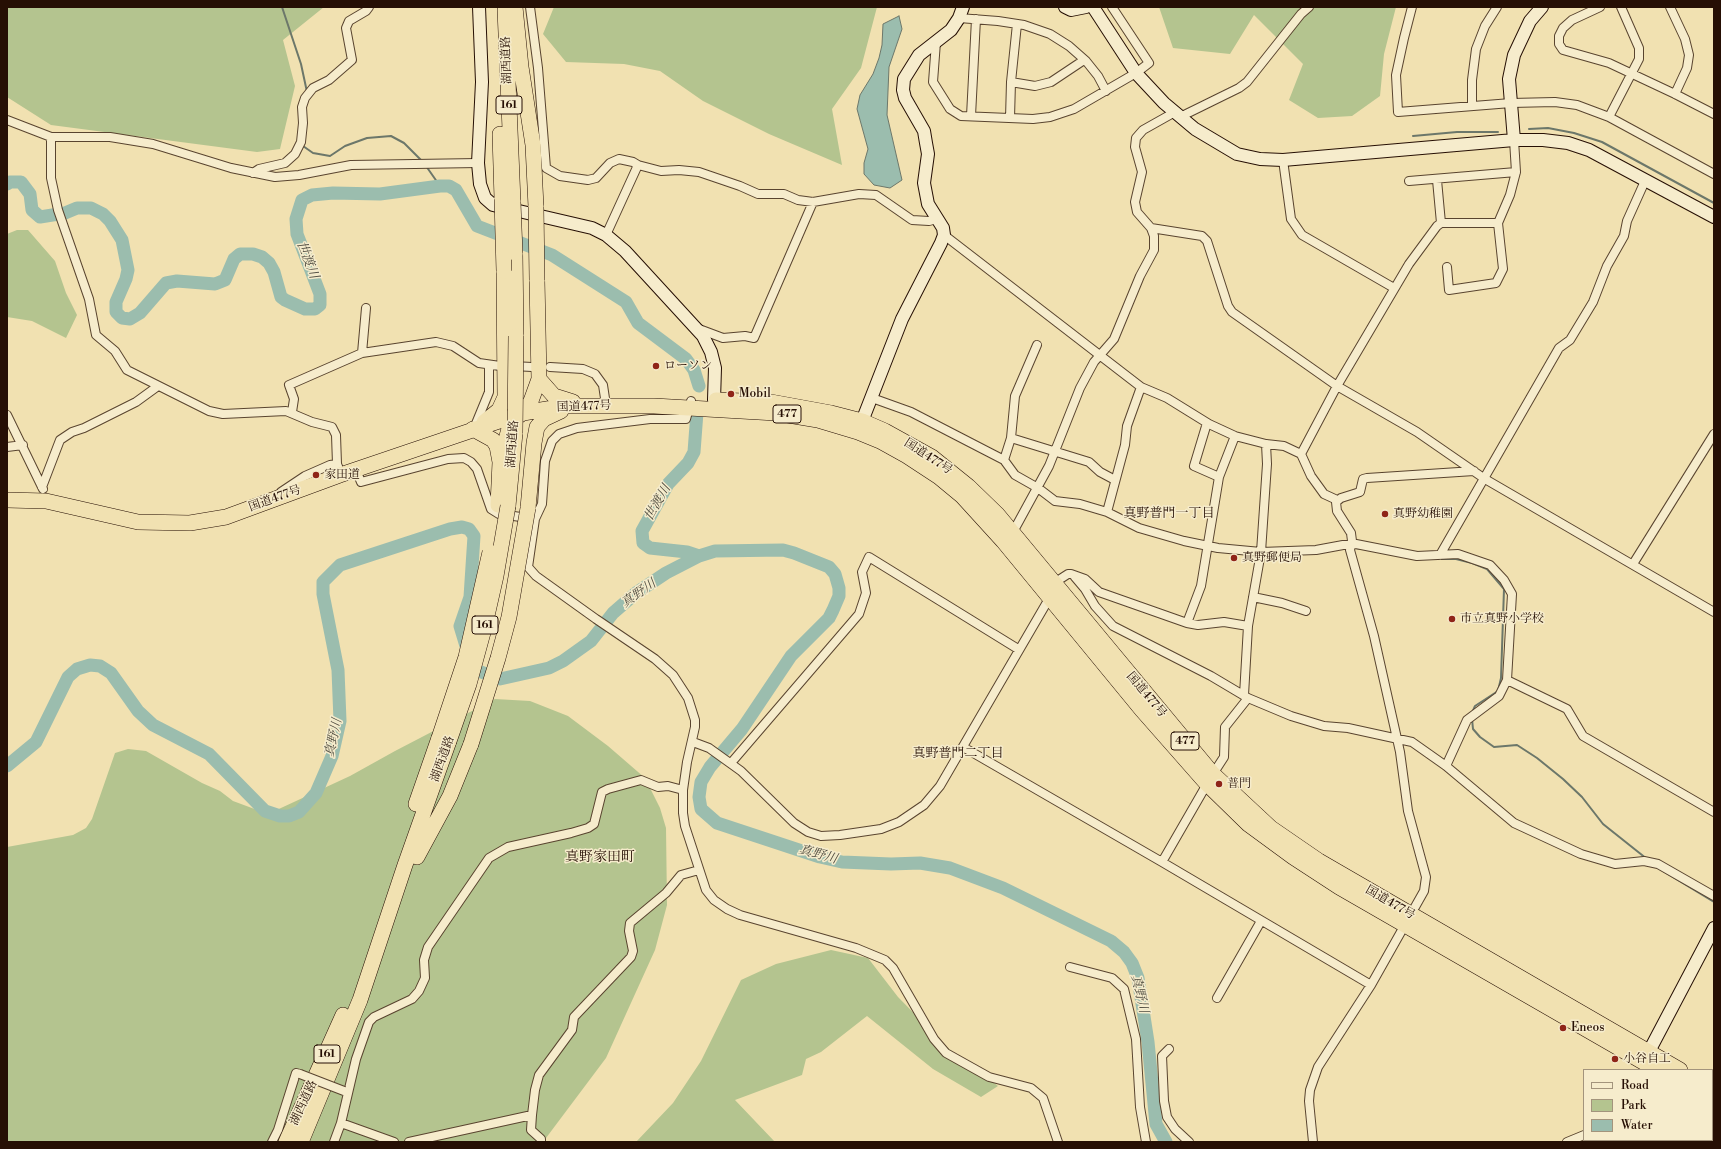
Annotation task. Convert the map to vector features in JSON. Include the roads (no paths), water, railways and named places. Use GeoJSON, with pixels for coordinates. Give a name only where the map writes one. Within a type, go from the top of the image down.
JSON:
{"type":"FeatureCollection","features":[{"type":"Feature","properties":{"kind":"highway","name":"湖西道路"},"geometry":{"type":"LineString","coordinates":[[503,506],[513,421],[516,336],[515,253],[507,201],[501,86],[508,70],[505,7]]}},
{"type":"Feature","properties":{"kind":"highway"},"geometry":{"type":"LineString","coordinates":[[500,462],[505,437],[513,421],[531,401],[535,373],[537,280],[533,145],[521,67],[515,7]]}},
{"type":"Feature","properties":{"kind":"highway"},"geometry":{"type":"LineString","coordinates":[[368,966],[444,739],[473,630],[503,506],[500,462],[497,446],[495,441],[474,429],[493,416],[499,410],[504,401],[506,386],[504,271],[507,201]]}},
{"type":"Feature","properties":{"kind":"highway"},"geometry":{"type":"LineString","coordinates":[[535,373],[549,393],[558,399],[599,405]]}},
{"type":"Feature","properties":{"kind":"highway"},"geometry":{"type":"LineString","coordinates":[[506,386],[511,402],[513,421]]}},
{"type":"Feature","properties":{"kind":"highway","name":"国道477号"},"geometry":{"type":"LineString","coordinates":[[690,405],[714,400],[790,404],[896,436],[938,462],[968,486],[1013,532],[1210,779]]}},
{"type":"Feature","properties":{"kind":"highway"},"geometry":{"type":"LineString","coordinates":[[368,966],[420,848],[450,796],[467,758],[509,617],[532,514],[534,443],[537,427],[547,417],[563,410],[599,405]]}},
{"type":"Feature","properties":{"kind":"highway","name":"国道477号"},"geometry":{"type":"LineString","coordinates":[[7,500],[46,501],[138,522],[160,524],[190,523],[226,517],[276,499],[338,470],[356,470],[474,429],[513,421],[561,406],[690,405],[794,415],[860,426],[896,450],[926,467],[953,488],[999,535],[1141,709],[1210,779],[1288,841],[1407,920],[1646,1057],[1677,1069]]}},
{"type":"Feature","properties":{"kind":"highway"},"geometry":{"type":"LineString","coordinates":[[513,421],[527,428],[534,443]]}},
{"type":"Feature","properties":{"kind":"highway","name":"湖西道路"},"geometry":{"type":"LineString","coordinates":[[301,1142],[341,1048],[368,966],[405,865],[444,739]]}},
{"type":"Feature","properties":{"kind":"highway","name":"湖西道路"},"geometry":{"type":"LineString","coordinates":[[286,1142],[368,966]]}},
{"type":"Feature","properties":{"kind":"highway","name":"国道477号"},"geometry":{"type":"LineString","coordinates":[[1646,1057],[1656,1069]]}},
{"type":"Feature","properties":{"kind":"street"},"geometry":{"type":"LineString","coordinates":[[253,173],[259,169],[285,163],[295,154],[301,142],[303,123],[302,107],[305,98],[313,88],[329,80],[352,60],[346,28],[349,21],[366,11],[369,7]]}},
{"type":"Feature","properties":{"kind":"street"},"geometry":{"type":"LineString","coordinates":[[479,7],[482,82],[478,163],[480,184],[485,198],[493,205],[592,228],[606,235],[625,251],[703,336],[711,352],[714,363],[714,400]]}},
{"type":"Feature","properties":{"kind":"street"},"geometry":{"type":"LineString","coordinates":[[530,7],[538,68],[546,168],[560,176],[588,180],[596,178],[610,163],[620,159],[661,171],[679,170],[700,172],[758,194],[784,194],[798,200],[813,202],[859,194],[876,195],[912,220],[929,221],[937,219]]}},
{"type":"Feature","properties":{"kind":"street"},"geometry":{"type":"LineString","coordinates":[[1065,7],[1072,10],[1086,7]]}},
{"type":"Feature","properties":{"kind":"street"},"geometry":{"type":"LineString","coordinates":[[1093,7],[1136,73],[1164,103],[1195,129],[1237,154],[1260,159],[1283,160],[1514,140],[1543,140],[1568,143],[1589,150],[1714,217]]}},
{"type":"Feature","properties":{"kind":"street"},"geometry":{"type":"LineString","coordinates":[[936,42],[933,82],[950,109],[961,116],[1010,118],[1050,117],[1074,109],[1136,73],[1149,62],[1112,7]]}},
{"type":"Feature","properties":{"kind":"street"},"geometry":{"type":"LineString","coordinates":[[1013,532],[1038,488],[1055,453],[1080,388],[1094,362],[1114,339],[1140,276],[1154,250],[1154,236],[1151,228],[1137,212],[1135,202],[1142,172],[1135,147],[1136,138],[1143,130],[1243,85],[1301,14],[1309,7]]}},
{"type":"Feature","properties":{"kind":"street"},"geometry":{"type":"LineString","coordinates":[[1412,7],[1396,75],[1398,112],[1511,103],[1555,102],[1578,105],[1610,116],[1714,174]]}},
{"type":"Feature","properties":{"kind":"street"},"geometry":{"type":"LineString","coordinates":[[1472,106],[1472,80],[1476,49],[1485,26],[1497,7]]}},
{"type":"Feature","properties":{"kind":"street"},"geometry":{"type":"LineString","coordinates":[[1447,267],[1450,290],[1496,283],[1503,269],[1498,223],[1510,195],[1516,172],[1509,79],[1514,55],[1530,21],[1542,7]]}},
{"type":"Feature","properties":{"kind":"street"},"geometry":{"type":"LineString","coordinates":[[1600,7],[1572,20],[1563,28],[1559,36],[1559,44],[1563,50],[1609,63],[1714,114]]}},
{"type":"Feature","properties":{"kind":"street"},"geometry":{"type":"LineString","coordinates":[[1610,116],[1639,59],[1639,48],[1621,7]]}},
{"type":"Feature","properties":{"kind":"street"},"geometry":{"type":"LineString","coordinates":[[1670,7],[1685,39],[1690,55],[1687,68],[1675,94]]}},
{"type":"Feature","properties":{"kind":"street"},"geometry":{"type":"LineString","coordinates":[[860,426],[902,319],[941,244],[944,235],[943,228],[928,204],[924,184],[928,154],[924,131],[905,98],[903,90],[904,79],[909,69],[919,56],[951,30],[961,13],[976,19],[1017,24],[1050,34],[1069,46],[1084,60],[1098,76],[1106,91]]}},
{"type":"Feature","properties":{"kind":"street"},"geometry":{"type":"LineString","coordinates":[[971,116],[976,19]]}},
{"type":"Feature","properties":{"kind":"street"},"geometry":{"type":"LineString","coordinates":[[1010,118],[1011,82],[1017,24]]}},
{"type":"Feature","properties":{"kind":"street"},"geometry":{"type":"LineString","coordinates":[[1011,82],[1035,86],[1051,82],[1084,60]]}},
{"type":"Feature","properties":{"kind":"street"},"geometry":{"type":"LineString","coordinates":[[7,120],[51,137],[110,137],[134,140],[253,173],[275,177],[299,175],[351,165],[478,163]]}},
{"type":"Feature","properties":{"kind":"street"},"geometry":{"type":"LineString","coordinates":[[51,137],[51,178],[58,210],[88,299],[96,335],[115,351],[126,370],[209,411],[223,414],[286,411],[292,412],[312,422],[332,427],[336,435],[338,470]]}},
{"type":"Feature","properties":{"kind":"street"},"geometry":{"type":"LineString","coordinates":[[1283,160],[1290,219],[1302,235],[1394,288]]}},
{"type":"Feature","properties":{"kind":"street"},"geometry":{"type":"LineString","coordinates":[[606,235],[638,165]]}},
{"type":"Feature","properties":{"kind":"street"},"geometry":{"type":"LineString","coordinates":[[1409,181],[1437,180],[1516,172]]}},
{"type":"Feature","properties":{"kind":"street"},"geometry":{"type":"LineString","coordinates":[[1437,180],[1441,224]]}},
{"type":"Feature","properties":{"kind":"street"},"geometry":{"type":"LineString","coordinates":[[1440,555],[1559,348],[1570,340],[1593,302],[1607,266],[1624,236],[1627,221],[1645,181]]}},
{"type":"Feature","properties":{"kind":"street"},"geometry":{"type":"LineString","coordinates":[[696,328],[723,338],[745,336],[754,338],[813,202]]}},
{"type":"Feature","properties":{"kind":"street"},"geometry":{"type":"LineString","coordinates":[[1301,454],[1337,386],[1394,288],[1409,264],[1437,226],[1441,224],[1498,223]]}},
{"type":"Feature","properties":{"kind":"street"},"geometry":{"type":"LineString","coordinates":[[1151,228],[1202,236],[1207,241],[1228,306],[1232,312],[1337,386],[1417,432],[1485,479],[1714,612]]}},
{"type":"Feature","properties":{"kind":"street"},"geometry":{"type":"LineString","coordinates":[[944,235],[1141,387],[1167,398],[1208,423],[1235,436],[1266,444],[1284,446],[1301,454],[1311,476],[1324,494],[1337,500],[1360,492],[1363,479],[1367,478],[1474,471]]}},
{"type":"Feature","properties":{"kind":"street"},"geometry":{"type":"LineString","coordinates":[[362,353],[366,308]]}},
{"type":"Feature","properties":{"kind":"street"},"geometry":{"type":"LineString","coordinates":[[292,412],[294,399],[289,385],[362,353],[436,342],[453,346],[479,363],[489,366],[500,366]]}},
{"type":"Feature","properties":{"kind":"street"},"geometry":{"type":"LineString","coordinates":[[1004,460],[1011,438],[1015,396],[1037,345]]}},
{"type":"Feature","properties":{"kind":"street"},"geometry":{"type":"LineString","coordinates":[[474,429],[489,392],[489,366]]}},
{"type":"Feature","properties":{"kind":"street"},"geometry":{"type":"LineString","coordinates":[[510,366],[535,373]]}},
{"type":"Feature","properties":{"kind":"street"},"geometry":{"type":"LineString","coordinates":[[550,367],[583,369],[595,374],[603,385],[599,405]]}},
{"type":"Feature","properties":{"kind":"street"},"geometry":{"type":"LineString","coordinates":[[42,487],[60,440],[72,432],[84,428],[136,402],[158,386]]}},
{"type":"Feature","properties":{"kind":"street"},"geometry":{"type":"LineString","coordinates":[[1107,512],[1125,445],[1127,426],[1141,387]]}},
{"type":"Feature","properties":{"kind":"street"},"geometry":{"type":"LineString","coordinates":[[872,398],[911,412],[1004,460],[1015,475],[1038,488],[1055,501],[1080,504],[1107,512],[1139,528],[1207,546],[1261,552],[1316,550],[1351,544],[1417,556],[1458,554],[1490,565],[1504,580],[1512,594],[1507,680],[1499,696],[1467,720],[1446,766]]}},
{"type":"Feature","properties":{"kind":"street"},"geometry":{"type":"LineString","coordinates":[[690,405],[686,418],[682,420],[650,419],[601,424],[577,428],[560,434],[552,441],[548,450],[542,504],[532,514],[528,567],[536,576],[655,660],[673,675],[692,709],[695,720],[693,742],[687,762],[683,790],[683,813],[685,826],[706,890],[714,900],[727,909],[740,915],[856,948],[885,960],[894,968],[934,1039],[946,1053],[989,1077],[1031,1088],[1043,1098],[1058,1142]]}},
{"type":"Feature","properties":{"kind":"street"},"geometry":{"type":"LineString","coordinates":[[7,415],[23,445],[42,487],[46,501]]}},
{"type":"Feature","properties":{"kind":"street"},"geometry":{"type":"LineString","coordinates":[[1208,423],[1194,466],[1219,477]]}},
{"type":"Feature","properties":{"kind":"street"},"geometry":{"type":"LineString","coordinates":[[1633,564],[1714,434]]}},
{"type":"Feature","properties":{"kind":"street"},"geometry":{"type":"LineString","coordinates":[[1187,623],[1202,586],[1207,546],[1219,477],[1235,436]]}},
{"type":"Feature","properties":{"kind":"street"},"geometry":{"type":"LineString","coordinates":[[1011,438],[1055,453],[1089,462],[1100,472],[1115,480]]}},
{"type":"Feature","properties":{"kind":"street"},"geometry":{"type":"LineString","coordinates":[[1162,862],[1210,779],[1224,758],[1224,728],[1246,697],[1248,626],[1261,552],[1267,464],[1266,444]]}},
{"type":"Feature","properties":{"kind":"street"},"geometry":{"type":"LineString","coordinates":[[7,447],[23,445]]}},
{"type":"Feature","properties":{"kind":"street"},"geometry":{"type":"LineString","coordinates":[[356,470],[361,482],[448,459],[464,458],[471,462],[477,469],[491,509],[499,514],[532,514]]}},
{"type":"Feature","properties":{"kind":"street"},"geometry":{"type":"LineString","coordinates":[[1312,1142],[1310,1090],[1318,1067],[1371,986],[1424,891],[1426,877],[1408,811],[1400,752],[1374,636],[1350,550],[1351,533],[1336,505],[1337,500]]}},
{"type":"Feature","properties":{"kind":"street"},"geometry":{"type":"LineString","coordinates":[[729,762],[858,614],[866,593],[862,572],[869,557],[1018,649]]}},
{"type":"Feature","properties":{"kind":"street"},"geometry":{"type":"LineString","coordinates":[[693,742],[709,748],[729,762],[794,823],[808,832],[821,836],[840,835],[881,829],[900,822],[924,805],[940,786],[1018,649],[1050,597],[1054,583],[1068,574],[1085,579],[1099,592],[1187,623],[1198,625],[1224,622],[1248,626]]}},
{"type":"Feature","properties":{"kind":"street"},"geometry":{"type":"LineString","coordinates":[[1074,576],[1095,606],[1113,626],[1246,697],[1291,716],[1324,726],[1348,728],[1412,742],[1446,766],[1514,823],[1580,854],[1616,864],[1644,861],[1658,864],[1714,896]]}},
{"type":"Feature","properties":{"kind":"street"},"geometry":{"type":"LineString","coordinates":[[1253,597],[1282,603],[1306,611]]}},
{"type":"Feature","properties":{"kind":"street"},"geometry":{"type":"LineString","coordinates":[[1507,680],[1567,709],[1583,736],[1714,812]]}},
{"type":"Feature","properties":{"kind":"street"},"geometry":{"type":"LineString","coordinates":[[963,747],[1162,862],[1371,986]]}},
{"type":"Feature","properties":{"kind":"street"},"geometry":{"type":"LineString","coordinates":[[334,1142],[341,1123],[346,1092],[369,1022],[374,1017],[412,998],[419,991],[425,978],[424,960],[428,947],[489,858],[508,847],[543,840],[588,828],[594,824],[602,792],[608,789],[641,780],[658,787],[668,786],[683,790]]}},
{"type":"Feature","properties":{"kind":"street"},"geometry":{"type":"LineString","coordinates":[[541,1142],[541,1139],[531,1130],[535,1090],[540,1075],[572,1030],[574,1017],[631,957],[633,951],[629,931],[630,924],[666,894],[681,875],[699,870]]}},
{"type":"Feature","properties":{"kind":"street"},"geometry":{"type":"LineString","coordinates":[[1217,998],[1261,921]]}},
{"type":"Feature","properties":{"kind":"street"},"geometry":{"type":"LineString","coordinates":[[1646,1057],[1714,928]]}},
{"type":"Feature","properties":{"kind":"street"},"geometry":{"type":"LineString","coordinates":[[1070,967],[1112,978],[1124,989],[1136,1039],[1140,1106],[1146,1142]]}},
{"type":"Feature","properties":{"kind":"street"},"geometry":{"type":"LineString","coordinates":[[1169,1049],[1162,1056],[1164,1101],[1168,1117],[1175,1129],[1189,1142]]}},
{"type":"Feature","properties":{"kind":"street"},"geometry":{"type":"LineString","coordinates":[[272,1142],[278,1130],[296,1073],[346,1092]]}},
{"type":"Feature","properties":{"kind":"street"},"geometry":{"type":"LineString","coordinates":[[409,1142],[532,1114]]}},
{"type":"Feature","properties":{"kind":"street"},"geometry":{"type":"LineString","coordinates":[[341,1123],[394,1142]]}},
{"type":"Feature","properties":{"kind":"street"},"geometry":{"type":"LineString","coordinates":[[1566,1142],[1583,1135]]}},
{"type":"Feature","properties":{"kind":"water"},"geometry":{"type":"Polygon","coordinates":[[[899,16],[902,29],[889,67],[887,115],[902,180],[890,188],[874,185],[864,174],[864,163],[868,149],[857,109],[860,95],[873,74],[879,58],[882,45],[883,24],[899,16]]]}},
{"type":"Feature","properties":{"kind":"waterway"},"geometry":{"type":"LineString","coordinates":[[282,7],[301,64],[307,92]]}},
{"type":"Feature","properties":{"kind":"waterway"},"geometry":{"type":"LineString","coordinates":[[1529,129],[1548,128],[1574,133],[1602,142],[1714,203]]}},
{"type":"Feature","properties":{"kind":"waterway"},"geometry":{"type":"LineString","coordinates":[[1413,136],[1457,132],[1498,132]]}},
{"type":"Feature","properties":{"kind":"waterway"},"geometry":{"type":"LineString","coordinates":[[303,146],[313,153],[330,156],[345,146],[367,138],[391,136],[404,143],[423,162]]}},
{"type":"Feature","properties":{"kind":"waterway"},"geometry":{"type":"LineString","coordinates":[[426,166],[440,186]]}},
{"type":"Feature","properties":{"kind":"waterway","name":"世渡川"},"geometry":{"type":"LineString","coordinates":[[7,184],[10,182],[21,182],[30,194],[32,210],[40,217],[65,213],[77,208],[91,208],[103,214],[110,221],[122,240],[128,270],[126,279],[116,302],[116,312],[122,318],[130,319],[140,313],[166,283],[177,281],[215,284],[225,280],[234,259],[240,254],[253,254],[262,257],[269,263],[274,272],[281,297],[305,309],[315,309],[320,305],[320,294],[297,234],[296,219],[302,200],[312,195],[333,193],[380,194],[449,186],[456,190],[477,226],[552,255],[626,302],[638,323],[686,359],[694,370],[699,386]]}},
{"type":"Feature","properties":{"kind":"waterway","name":"世渡川"},"geometry":{"type":"LineString","coordinates":[[697,412],[694,452],[688,463],[668,484],[642,531],[643,543],[650,548],[687,552],[699,556]]}},
{"type":"Feature","properties":{"kind":"waterway","name":"真野川"},"geometry":{"type":"LineString","coordinates":[[7,766],[36,742],[68,677],[77,669],[90,665],[100,666],[111,673],[138,711],[153,725],[209,754],[265,811],[280,816],[289,816],[299,812],[316,793],[332,756],[340,721],[338,670],[323,594],[323,582],[340,565],[450,529],[462,527],[469,529],[474,536],[470,597],[460,626],[473,669],[500,679],[549,668],[563,661],[591,641],[613,613],[636,593],[666,573],[699,556],[715,551],[783,550],[794,553],[829,567],[835,574],[839,588],[839,596],[829,618],[791,656],[742,729],[710,767],[701,782],[699,797],[701,809],[717,823],[820,857],[842,862],[891,864],[920,863],[950,868],[1003,888],[1111,941],[1124,952],[1132,963],[1138,978],[1148,1042],[1156,1124],[1166,1142]]}},
{"type":"Feature","properties":{"kind":"waterway"},"geometry":{"type":"LineString","coordinates":[[1355,548],[1363,549]]}},
{"type":"Feature","properties":{"kind":"waterway"},"geometry":{"type":"LineString","coordinates":[[1415,559],[1456,559],[1472,563],[1487,569],[1504,589],[1501,678],[1498,691],[1475,706],[1472,713]]}},
{"type":"Feature","properties":{"kind":"waterway"},"geometry":{"type":"LineString","coordinates":[[1472,719],[1473,729],[1480,737],[1494,747],[1517,745],[1537,758],[1582,797],[1603,824],[1647,859]]}},
{"type":"Feature","properties":{"kind":"waterway"},"geometry":{"type":"LineString","coordinates":[[1653,865],[1714,902]]}},
{"type":"Feature","properties":{"kind":"place","name":"ローソン"},"geometry":{"type":"Point","coordinates":[656,366]}},
{"type":"Feature","properties":{"kind":"place","name":"Mobil"},"geometry":{"type":"Point","coordinates":[731,394]}},
{"type":"Feature","properties":{"kind":"place","name":"家田道"},"geometry":{"type":"Point","coordinates":[316,475]}},
{"type":"Feature","properties":{"kind":"place","name":"真野幼稚園"},"geometry":{"type":"Point","coordinates":[1385,514]}},
{"type":"Feature","properties":{"kind":"place","name":"真野郵便局"},"geometry":{"type":"Point","coordinates":[1234,558]}},
{"type":"Feature","properties":{"kind":"place","name":"市立真野小学校"},"geometry":{"type":"Point","coordinates":[1452,619]}},
{"type":"Feature","properties":{"kind":"place","name":"普門"},"geometry":{"type":"Point","coordinates":[1219,784]}},
{"type":"Feature","properties":{"kind":"place","name":"Eneos"},"geometry":{"type":"Point","coordinates":[1563,1028]}},
{"type":"Feature","properties":{"kind":"place","name":"小谷自工"},"geometry":{"type":"Point","coordinates":[1615,1059]}},
{"type":"Feature","properties":{"kind":"district","name":"真野普門一丁目"},"geometry":{"type":"Point","coordinates":[1169,514]}},
{"type":"Feature","properties":{"kind":"district","name":"真野普門二丁目"},"geometry":{"type":"Point","coordinates":[958,754]}},
{"type":"Feature","properties":{"kind":"district","name":"真野家田町"},"geometry":{"type":"Point","coordinates":[600,858]}}]}
